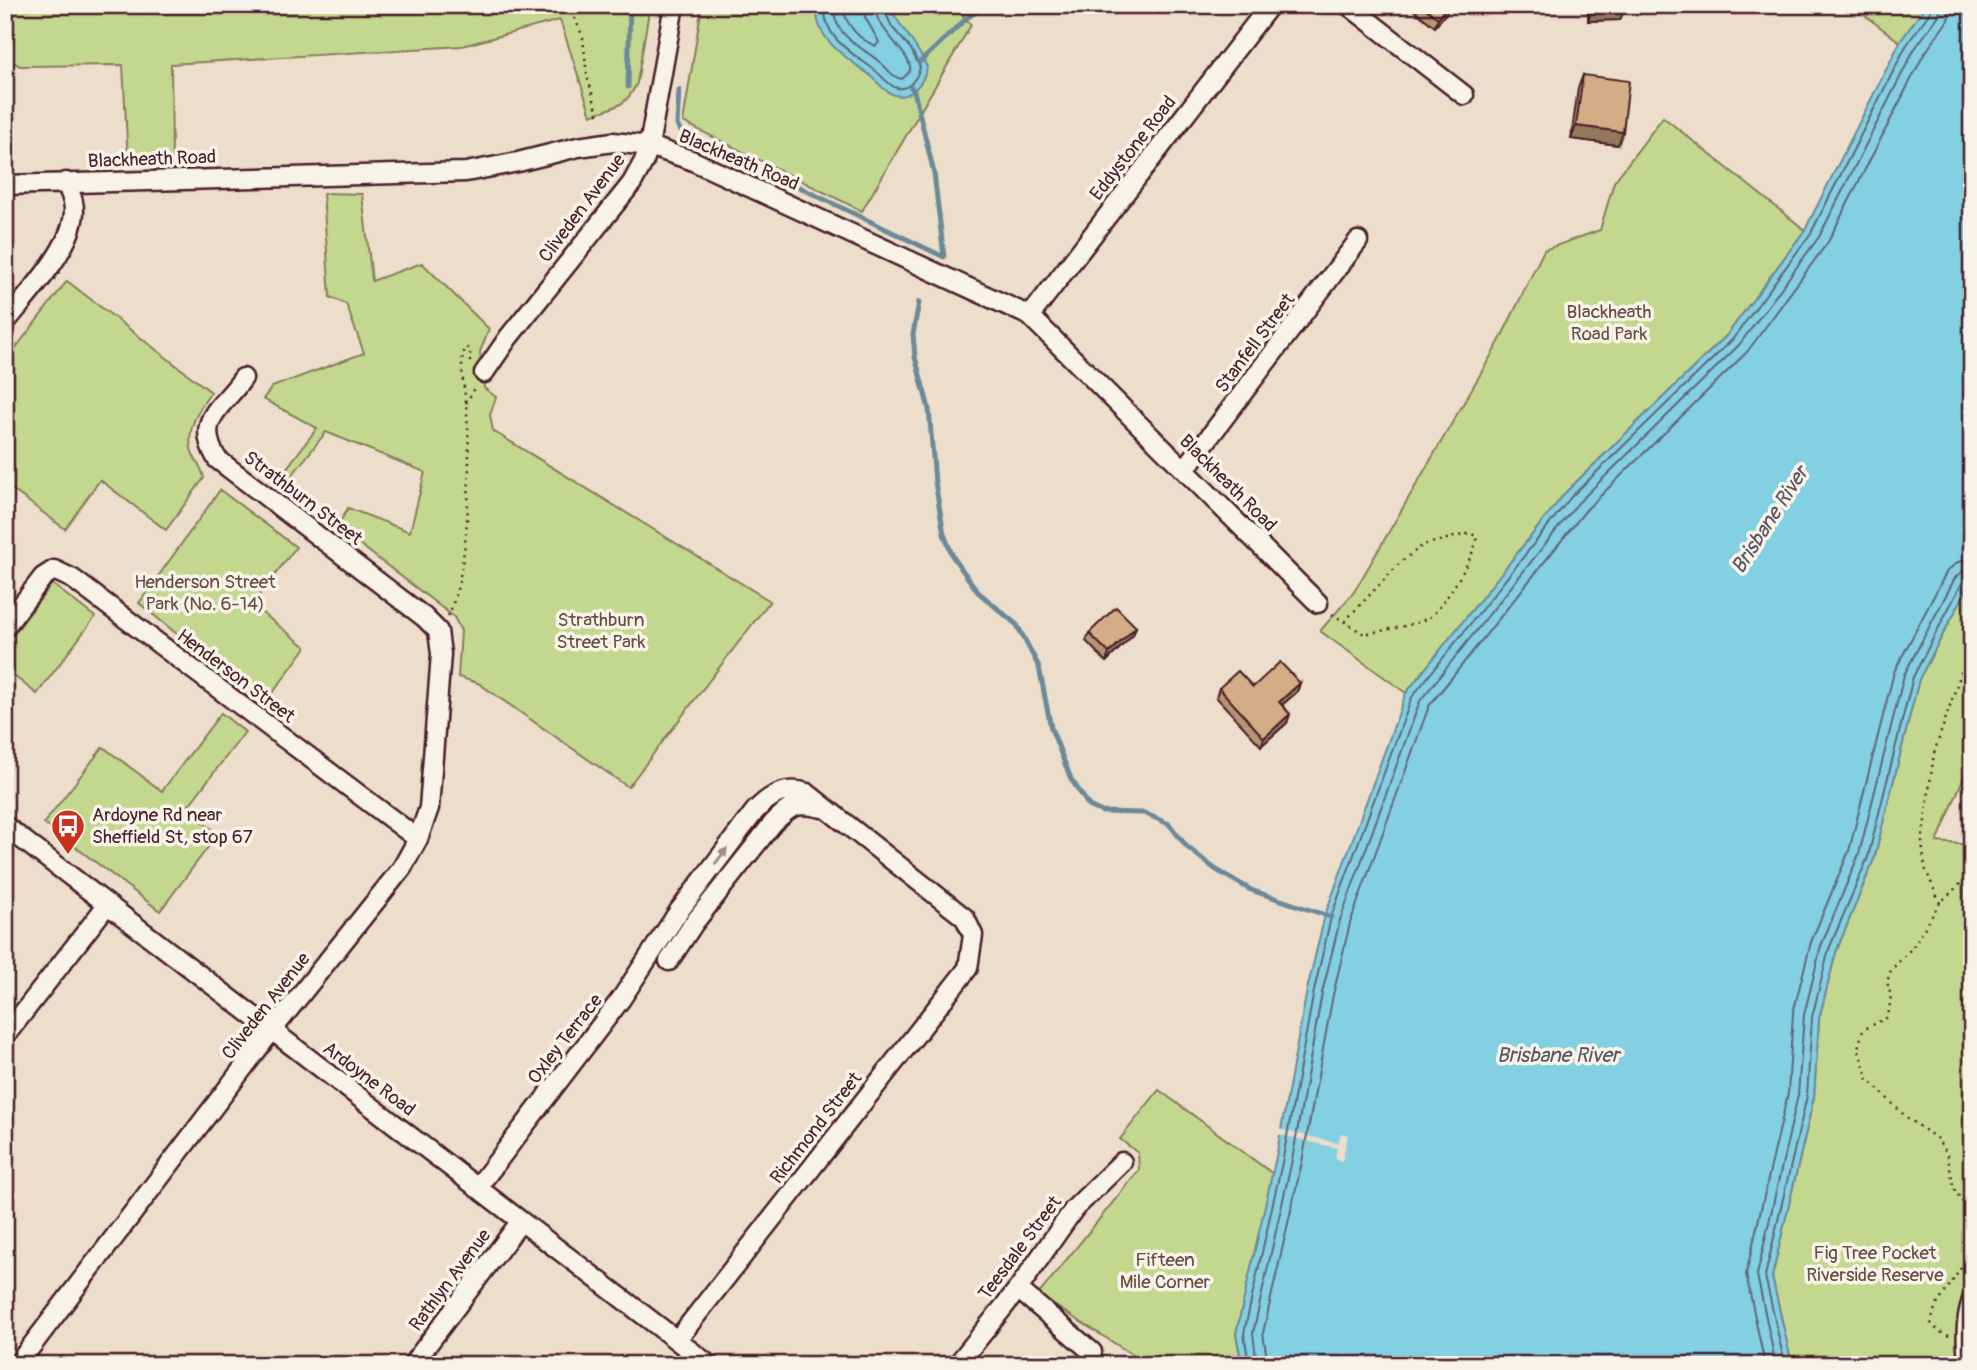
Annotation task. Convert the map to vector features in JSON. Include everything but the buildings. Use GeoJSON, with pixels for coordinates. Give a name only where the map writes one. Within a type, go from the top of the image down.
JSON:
{"type":"FeatureCollection","features":[{"type":"Feature","properties":{"kind":"street","name":"Cliveden Avenue"},"geometry":{"type":"LineString","coordinates":[[484,373],[508,338],[632,183],[644,161],[674,5]]}},
{"type":"Feature","properties":{"kind":"street","name":"Eddystone Road"},"geometry":{"type":"LineString","coordinates":[[1030,316],[1270,5]]}},
{"type":"Feature","properties":{"kind":"street"},"geometry":{"type":"LineString","coordinates":[[1348,5],[1464,95]]}},
{"type":"Feature","properties":{"kind":"street","name":"Blackheath Road"},"geometry":{"type":"LineString","coordinates":[[5,185],[466,172],[613,142],[649,146],[691,160],[1030,316],[1318,603]]}},
{"type":"Feature","properties":{"kind":"street"},"geometry":{"type":"LineString","coordinates":[[5,323],[67,243],[74,223],[74,204],[65,182]]}},
{"type":"Feature","properties":{"kind":"street","name":"Stanfell Street"},"geometry":{"type":"LineString","coordinates":[[1185,469],[1358,241]]}},
{"type":"Feature","properties":{"kind":"street","name":"Strathburn Street"},"geometry":{"type":"LineString","coordinates":[[243,378],[233,393],[216,408],[209,422],[206,436],[217,459],[424,617],[438,631]]}},
{"type":"Feature","properties":{"kind":"street","name":"Henderson Street"},"geometry":{"type":"LineString","coordinates":[[5,627],[43,578],[54,570],[60,571],[418,839]]}},
{"type":"Feature","properties":{"kind":"street","name":"Cliveden Avenue"},"geometry":{"type":"LineString","coordinates":[[25,1362],[271,1031],[402,868],[418,839],[429,808],[441,654],[438,631]]}},
{"type":"Feature","properties":{"kind":"street","name":"Oxley Terrace"},"geometry":{"type":"LineString","coordinates":[[477,1188],[621,999],[679,911],[755,811],[764,801],[782,791],[794,789],[807,793],[965,918],[973,935]]}},
{"type":"Feature","properties":{"kind":"street"},"geometry":{"type":"LineString","coordinates":[[669,961],[694,923],[773,823],[788,808],[800,803],[825,809]]}},
{"type":"Feature","properties":{"kind":"street","name":"Ardoyne Road"},"geometry":{"type":"LineString","coordinates":[[5,826],[705,1364]]}},
{"type":"Feature","properties":{"kind":"street"},"geometry":{"type":"LineString","coordinates":[[5,1036],[107,905]]}},
{"type":"Feature","properties":{"kind":"street"},"geometry":{"type":"LineString","coordinates":[[679,911],[694,923]]}},
{"type":"Feature","properties":{"kind":"street","name":"Richmond Street"},"geometry":{"type":"LineString","coordinates":[[677,1340],[968,968],[973,935]]}},
{"type":"Feature","properties":{"kind":"street","name":"Teesdale Street"},"geometry":{"type":"LineString","coordinates":[[957,1365],[1018,1289],[1074,1209],[1122,1163]]}},
{"type":"Feature","properties":{"kind":"street","name":"Rathlyn Avenue"},"geometry":{"type":"LineString","coordinates":[[412,1365],[521,1221]]}},
{"type":"Feature","properties":{"kind":"street"},"geometry":{"type":"LineString","coordinates":[[1018,1289],[1092,1352]]}},
{"type":"Feature","properties":{"kind":"lane"},"geometry":{"type":"LineString","coordinates":[[755,811],[773,823]]}},
{"type":"Feature","properties":{"kind":"lane"},"geometry":{"type":"LineString","coordinates":[[1964,1365],[1962,1341],[1965,1302],[1972,1289]]}},
{"type":"Feature","properties":{"kind":"path"},"geometry":{"type":"LineString","coordinates":[[569,5],[583,37],[587,76],[599,116]]}},
{"type":"Feature","properties":{"kind":"path"},"geometry":{"type":"LineString","coordinates":[[438,631],[450,614],[463,552],[469,430],[463,376],[465,348],[470,349],[471,372],[477,376],[484,373]]}},
{"type":"Feature","properties":{"kind":"path"},"geometry":{"type":"LineString","coordinates":[[1318,603],[1343,623],[1364,634],[1430,617],[1451,590],[1476,547],[1477,537],[1470,533],[1423,545],[1401,562],[1343,623]]}},
{"type":"Feature","properties":{"kind":"path"},"geometry":{"type":"LineString","coordinates":[[1940,903],[1925,868],[1922,843],[1934,753],[1972,640]]}},
{"type":"Feature","properties":{"kind":"path"},"geometry":{"type":"LineString","coordinates":[[1972,876],[1940,903],[1912,948],[1891,970],[1887,982],[1891,996],[1888,1017],[1863,1030],[1858,1048],[1868,1079],[1905,1116],[1936,1138],[1947,1153],[1954,1189],[1972,1216]]}},
{"type":"Feature","properties":{"kind":"path"},"geometry":{"type":"LineString","coordinates":[[1962,1341],[1938,1331],[1931,1323],[1936,1308],[1972,1251]]}},
{"type":"Feature","properties":{"kind":"green space"},"geometry":{"type":"Polygon","coordinates":[[[5,5],[650,5],[637,83],[633,91],[624,102],[591,115],[560,20],[462,46],[171,64],[172,161],[128,162],[123,65],[20,66],[5,57],[5,5]]]}},
{"type":"Feature","properties":{"kind":"green space"},"geometry":{"type":"Polygon","coordinates":[[[702,5],[955,5],[971,25],[862,211],[683,122],[702,5]]]}},
{"type":"Feature","properties":{"kind":"green space"},"geometry":{"type":"Polygon","coordinates":[[[1851,5],[1926,5],[1900,42],[1851,5]]]}},
{"type":"Feature","properties":{"kind":"green space","name":"Blackheath Road Park"},"geometry":{"type":"Polygon","coordinates":[[[1663,117],[1805,230],[1726,336],[1566,492],[1406,693],[1320,631],[1354,592],[1499,342],[1544,250],[1600,230],[1614,182],[1663,117]]]}},
{"type":"Feature","properties":{"kind":"green space","name":"Strathburn Street Park"},"geometry":{"type":"Polygon","coordinates":[[[323,193],[362,194],[372,281],[422,263],[489,329],[480,352],[484,388],[496,397],[490,415],[493,431],[770,601],[628,787],[478,683],[458,677],[461,631],[454,617],[337,527],[348,508],[410,532],[425,472],[326,432],[286,483],[286,489],[273,478],[280,477],[317,428],[263,399],[272,387],[364,353],[346,304],[330,297],[323,193]]]}},
{"type":"Feature","properties":{"kind":"green space","name":"Henderson Street Park (No. 6-14)"},"geometry":{"type":"Polygon","coordinates":[[[67,281],[211,392],[198,413],[190,436],[192,452],[204,478],[166,530],[100,480],[65,529],[5,484],[5,362],[67,281]]]}},
{"type":"Feature","properties":{"kind":"green space","name":"Henderson Street Park (No. 6-14)"},"geometry":{"type":"Polygon","coordinates":[[[220,490],[296,547],[252,605],[306,647],[264,705],[139,603],[220,490]]]}},
{"type":"Feature","properties":{"kind":"green space","name":"Fig Tree Pocket Riverside Reserve"},"geometry":{"type":"Polygon","coordinates":[[[1972,580],[1972,757],[1937,842],[1972,845],[1972,884],[1964,891],[1972,996],[1972,1365],[1792,1365],[1772,1277],[1814,1097],[1819,1019],[1836,952],[1874,859],[1919,679],[1972,580]]]}},
{"type":"Feature","properties":{"kind":"green space"},"geometry":{"type":"Polygon","coordinates":[[[52,584],[95,617],[37,694],[5,669],[5,646],[52,584]]]}},
{"type":"Feature","properties":{"kind":"green space"},"geometry":{"type":"Polygon","coordinates":[[[221,713],[245,732],[186,809],[218,834],[160,911],[44,823],[103,747],[162,791],[221,713]]]}},
{"type":"Feature","properties":{"kind":"green space","name":"Fifteen Mile Corner"},"geometry":{"type":"Polygon","coordinates":[[[1159,1090],[1273,1174],[1236,1334],[1242,1365],[1149,1365],[1038,1295],[1139,1170],[1138,1153],[1120,1139],[1159,1090]]]}},
{"type":"Feature","properties":{"kind":"water"},"geometry":{"type":"Polygon","coordinates":[[[819,5],[888,5],[927,67],[923,79],[915,89],[905,95],[899,96],[885,90],[840,53],[825,36],[817,16],[819,5]]]}},
{"type":"Feature","properties":{"kind":"water","name":"Brisbane River"},"geometry":{"type":"Polygon","coordinates":[[[1926,5],[1972,5],[1972,580],[1919,679],[1874,859],[1836,952],[1819,1019],[1814,1097],[1772,1277],[1792,1365],[1242,1365],[1236,1334],[1276,1157],[1307,990],[1325,915],[1406,693],[1566,492],[1726,336],[1805,230],[1900,42],[1926,5]]]}},
{"type":"Feature","properties":{"kind":"pier"},"geometry":{"type":"Polygon","coordinates":[[[1278,1129],[1338,1143],[1341,1133],[1348,1135],[1342,1161],[1335,1159],[1337,1148],[1277,1134],[1278,1129]]]}},
{"type":"Feature","properties":{"kind":"waterway"},"geometry":{"type":"LineString","coordinates":[[628,87],[630,5]]}},
{"type":"Feature","properties":{"kind":"waterway"},"geometry":{"type":"LineString","coordinates":[[920,62],[967,18],[987,5]]}},
{"type":"Feature","properties":{"kind":"waterway"},"geometry":{"type":"LineString","coordinates":[[679,90],[677,125],[680,130],[944,257],[934,173],[911,87]]}},
{"type":"Feature","properties":{"kind":"waterway"},"geometry":{"type":"LineString","coordinates":[[919,302],[913,334],[915,357],[929,409],[935,482],[944,534],[953,557],[978,592],[1017,625],[1039,667],[1051,728],[1071,779],[1089,806],[1102,812],[1144,813],[1169,824],[1187,847],[1215,869],[1251,890],[1331,917]]}},
{"type":"Feature","properties":{"kind":"place","name":"Ardoyne Rd near Sheffield St, stop 67"},"geometry":{"type":"Point","coordinates":[68,856]}}]}
